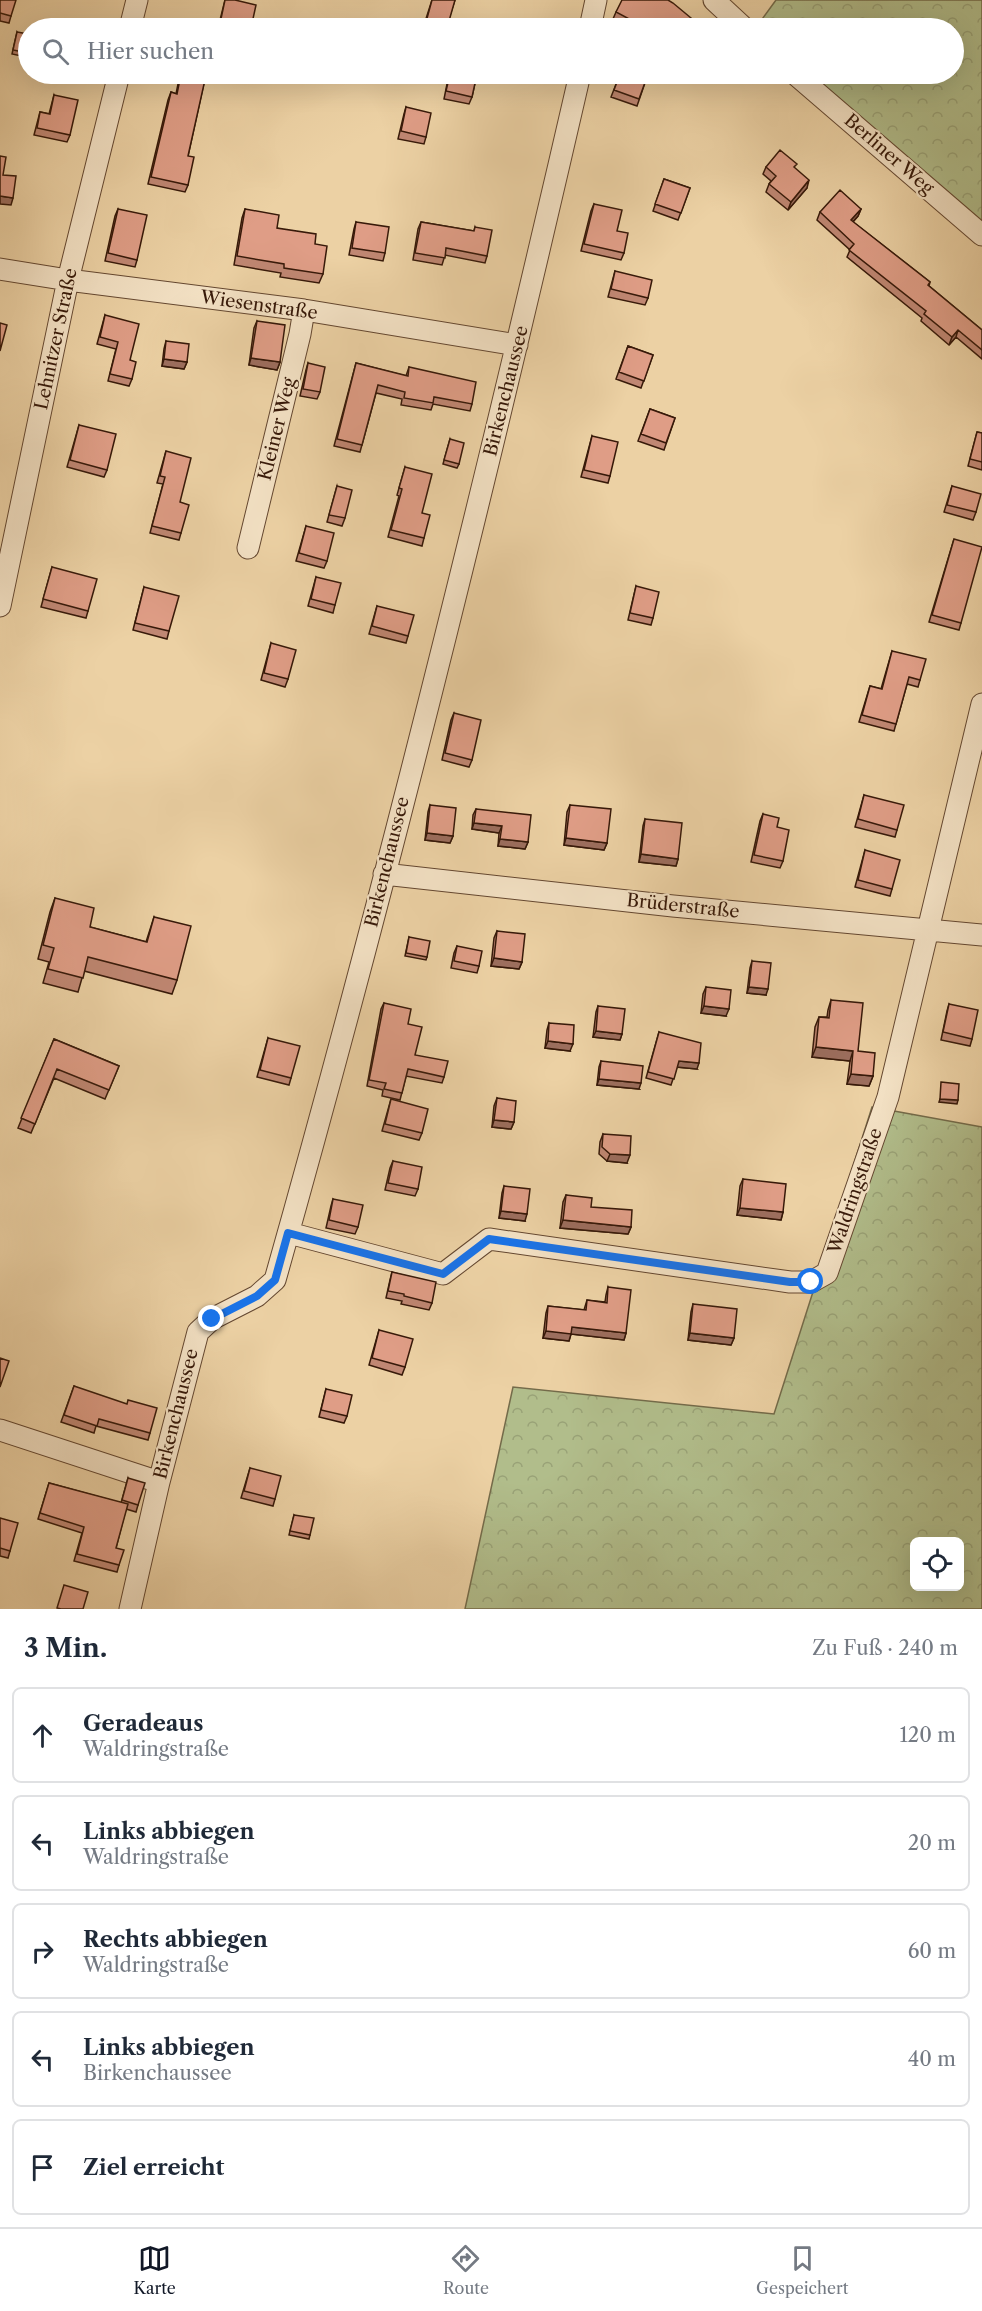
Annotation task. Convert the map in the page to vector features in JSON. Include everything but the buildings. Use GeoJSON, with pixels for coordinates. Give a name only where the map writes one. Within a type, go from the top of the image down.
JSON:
{"type":"FeatureCollection","features":[{"type":"Feature","properties":{"kind":"street"},"geometry":{"type":"LineString","coordinates":[[132,18],[137,0]]}},
{"type":"Feature","properties":{"kind":"street"},"geometry":{"type":"LineString","coordinates":[[592,18],[596,0]]}},
{"type":"Feature","properties":{"kind":"street"},"geometry":{"type":"LineString","coordinates":[[714,0],[733,18]]}},
{"type":"Feature","properties":{"kind":"street","name":"Lehnitzer Straße"},"geometry":{"type":"LineString","coordinates":[[1,601],[68,280],[117,84]]}},
{"type":"Feature","properties":{"kind":"street","name":"Birkenchaussee"},"geometry":{"type":"LineString","coordinates":[[130,1609],[159,1482],[198,1332],[212,1319],[257,1296],[275,1280],[384,874],[517,345],[578,84]]}},
{"type":"Feature","properties":{"kind":"street","name":"Berliner Weg"},"geometry":{"type":"LineString","coordinates":[[807,84],[982,236]]}},
{"type":"Feature","properties":{"kind":"street","name":"Wiesenstraße"},"geometry":{"type":"LineString","coordinates":[[0,269],[68,280],[304,310],[517,345]]}},
{"type":"Feature","properties":{"kind":"street","name":"Kleiner Weg"},"geometry":{"type":"LineString","coordinates":[[248,548],[304,310]]}},
{"type":"Feature","properties":{"kind":"street","name":"Waldringstraße"},"geometry":{"type":"LineString","coordinates":[[288,1233],[443,1274],[489,1239],[790,1282],[811,1282],[827,1273],[888,1097],[982,704]]}},
{"type":"Feature","properties":{"kind":"street","name":"Brüderstraße"},"geometry":{"type":"LineString","coordinates":[[384,874],[685,907],[982,935]]}},
{"type":"Feature","properties":{"kind":"street"},"geometry":{"type":"LineString","coordinates":[[0,1430],[159,1482]]}},
{"type":"Feature","properties":{"kind":"green space"},"geometry":{"type":"Polygon","coordinates":[[[776,0],[982,0],[982,230],[820,84],[964,84],[964,18],[763,18],[776,0]]]}},
{"type":"Feature","properties":{"kind":"green space"},"geometry":{"type":"Polygon","coordinates":[[[872,1107],[982,1127],[982,1609],[465,1609],[513,1387],[774,1414],[872,1107]]]}},
{"type":"Feature","properties":{"kind":"route"},"geometry":{"type":"LineString","coordinates":[[212,1319],[257,1296],[275,1280],[288,1233],[443,1274],[489,1239],[790,1282],[811,1282]]}}]}
